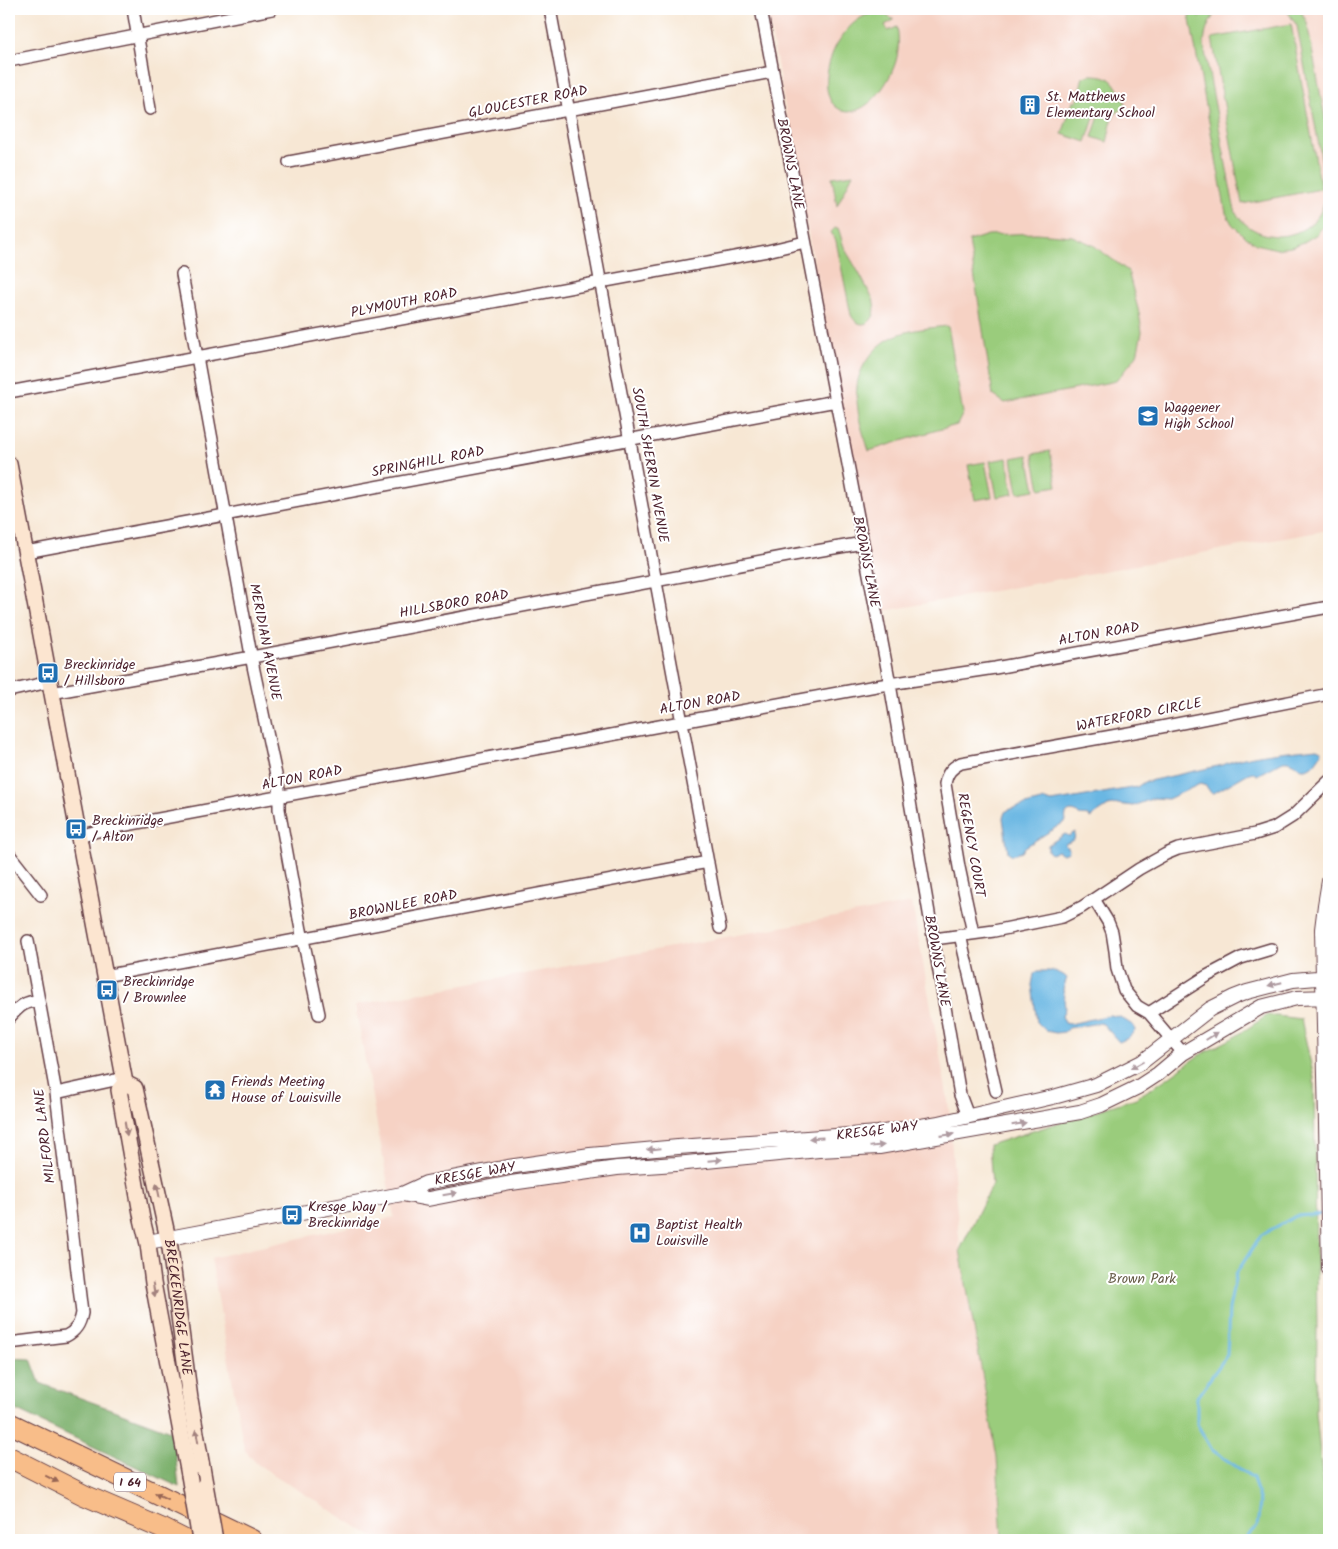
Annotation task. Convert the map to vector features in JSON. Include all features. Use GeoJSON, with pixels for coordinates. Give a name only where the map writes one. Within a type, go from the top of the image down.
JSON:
{"type":"FeatureCollection","features":[{"type":"Feature","properties":{"kind":"highway","name":"I 64"},"geometry":{"type":"LineString","coordinates":[[9,1423],[252,1540]]}},
{"type":"Feature","properties":{"kind":"highway","name":"I 64"},"geometry":{"type":"LineString","coordinates":[[9,1457],[84,1495],[185,1540]]}},
{"type":"Feature","properties":{"kind":"main road","name":"BRECKENRIDGE LANE"},"geometry":{"type":"LineString","coordinates":[[9,464],[124,1080],[119,1090],[148,1242],[153,1283],[190,1475],[200,1540]]}},
{"type":"Feature","properties":{"kind":"main road","name":"BRECKENRIDGE LANE"},"geometry":{"type":"LineString","coordinates":[[124,1080],[135,1088],[168,1238],[179,1304],[190,1399],[215,1540]]}},
{"type":"Feature","properties":{"kind":"street"},"geometry":{"type":"LineString","coordinates":[[133,9],[150,109]]}},
{"type":"Feature","properties":{"kind":"street"},"geometry":{"type":"LineString","coordinates":[[9,60],[272,9]]}},
{"type":"Feature","properties":{"kind":"street","name":"SOUTH SHERRIN AVENUE"},"geometry":{"type":"LineString","coordinates":[[550,9],[720,928]]}},
{"type":"Feature","properties":{"kind":"street","name":"BROWNS LANE"},"geometry":{"type":"LineString","coordinates":[[761,9],[890,684],[960,1095],[968,1116]]}},
{"type":"Feature","properties":{"kind":"street","name":"GLOUCESTER ROAD"},"geometry":{"type":"LineString","coordinates":[[290,162],[772,72]]}},
{"type":"Feature","properties":{"kind":"street","name":"PLYMOUTH ROAD"},"geometry":{"type":"LineString","coordinates":[[9,392],[767,251],[805,242]]}},
{"type":"Feature","properties":{"kind":"street","name":"MERIDIAN AVENUE"},"geometry":{"type":"LineString","coordinates":[[182,274],[253,666],[279,789],[279,808],[303,938],[319,1014]]}},
{"type":"Feature","properties":{"kind":"street","name":"SPRINGHILL ROAD"},"geometry":{"type":"LineString","coordinates":[[26,552],[836,401]]}},
{"type":"Feature","properties":{"kind":"street","name":"HILLSBORO ROAD"},"geometry":{"type":"LineString","coordinates":[[9,691],[50,687],[252,657],[793,555],[863,544]]}},
{"type":"Feature","properties":{"kind":"street","name":"ALTON ROAD"},"geometry":{"type":"LineString","coordinates":[[78,836],[110,828],[681,722],[1329,607]]}},
{"type":"Feature","properties":{"kind":"street","name":"WATERFORD CIRCLE"},"geometry":{"type":"LineString","coordinates":[[955,766],[961,763],[1151,729],[1324,694],[1329,695]]}},
{"type":"Feature","properties":{"kind":"street","name":"REGENCY COURT"},"geometry":{"type":"LineString","coordinates":[[955,766],[952,768],[945,784],[972,933]]}},
{"type":"Feature","properties":{"kind":"street"},"geometry":{"type":"LineString","coordinates":[[934,939],[994,931],[1057,919],[1082,907],[1153,861],[1178,849],[1255,834],[1274,828],[1300,810],[1329,781]]}},
{"type":"Feature","properties":{"kind":"street"},"geometry":{"type":"LineString","coordinates":[[9,854],[41,895]]}},
{"type":"Feature","properties":{"kind":"street","name":"BROWNLEE ROAD"},"geometry":{"type":"LineString","coordinates":[[104,976],[708,862]]}},
{"type":"Feature","properties":{"kind":"street"},"geometry":{"type":"LineString","coordinates":[[1329,881],[1322,929],[1327,997],[1329,1268]]}},
{"type":"Feature","properties":{"kind":"street"},"geometry":{"type":"LineString","coordinates":[[1094,899],[1112,932],[1117,969],[1124,990],[1137,1006],[1149,1013],[1182,1053]]}},
{"type":"Feature","properties":{"kind":"street"},"geometry":{"type":"LineString","coordinates":[[960,935],[996,1091]]}},
{"type":"Feature","properties":{"kind":"street","name":"MILFORD LANE"},"geometry":{"type":"LineString","coordinates":[[9,1343],[61,1338],[78,1327],[82,1313],[56,1093],[28,941]]}},
{"type":"Feature","properties":{"kind":"street"},"geometry":{"type":"LineString","coordinates":[[1149,1013],[1241,958],[1271,949]]}},
{"type":"Feature","properties":{"kind":"street","name":"KRESGE WAY"},"geometry":{"type":"LineString","coordinates":[[148,1242],[402,1194],[426,1183],[590,1155],[878,1133],[939,1123],[1057,1096],[1096,1085],[1142,1062],[1210,1009],[1240,994],[1293,980],[1326,977]]}},
{"type":"Feature","properties":{"kind":"street","name":"KRESGE WAY"},"geometry":{"type":"LineString","coordinates":[[402,1194],[428,1199],[511,1183],[617,1168],[819,1150],[879,1147],[1080,1112],[1101,1105],[1138,1087],[1158,1074],[1182,1053],[1261,1007],[1297,998],[1327,997]]}},
{"type":"Feature","properties":{"kind":"street"},"geometry":{"type":"LineString","coordinates":[[9,1018],[25,1003],[39,1001]]}},
{"type":"Feature","properties":{"kind":"street"},"geometry":{"type":"LineString","coordinates":[[56,1093],[124,1080]]}},
{"type":"Feature","properties":{"kind":"shaded area"},"geometry":{"type":"Polygon","coordinates":[[[767,9],[1329,9],[1329,530],[878,612],[767,9]]]}},
{"type":"Feature","properties":{"kind":"shaded area","name":"Baptist Health Louisville"},"geometry":{"type":"Polygon","coordinates":[[[912,903],[948,1100],[960,1250],[997,1457],[1002,1540],[378,1540],[257,1464],[244,1449],[211,1258],[394,1217],[355,1005],[912,903]]]}},
{"type":"Feature","properties":{"kind":"green space"},"geometry":{"type":"Polygon","coordinates":[[[1188,9],[1197,9],[1199,18],[1206,9],[1218,9],[1208,26],[1204,46],[1233,202],[1237,214],[1246,225],[1267,235],[1290,235],[1310,225],[1318,216],[1324,204],[1327,190],[1297,26],[1286,9],[1300,9],[1307,23],[1329,139],[1329,218],[1317,234],[1304,242],[1291,247],[1277,249],[1256,244],[1232,224],[1226,213],[1188,9]]]}},
{"type":"Feature","properties":{"kind":"green space"},"geometry":{"type":"Polygon","coordinates":[[[877,12],[894,20],[885,25],[888,31],[897,27],[898,53],[896,61],[884,86],[872,101],[856,110],[844,111],[835,106],[830,100],[828,93],[827,76],[831,58],[844,33],[858,19],[877,12]]]}},
{"type":"Feature","properties":{"kind":"green space"},"geometry":{"type":"Polygon","coordinates":[[[1291,24],[1321,189],[1242,204],[1212,38],[1291,24]]]}},
{"type":"Feature","properties":{"kind":"green space"},"geometry":{"type":"Polygon","coordinates":[[[1090,75],[1109,78],[1125,102],[1124,108],[1114,115],[1107,142],[1092,137],[1100,113],[1096,112],[1086,142],[1062,134],[1073,102],[1077,101],[1083,77],[1090,75]]]}},
{"type":"Feature","properties":{"kind":"green space"},"geometry":{"type":"Polygon","coordinates":[[[853,174],[837,206],[832,177],[853,174]]]}},
{"type":"Feature","properties":{"kind":"green space"},"geometry":{"type":"Polygon","coordinates":[[[838,228],[845,248],[874,300],[874,315],[864,324],[859,323],[851,315],[836,241],[831,232],[838,228]]]}},
{"type":"Feature","properties":{"kind":"green space"},"geometry":{"type":"Polygon","coordinates":[[[1036,233],[1072,236],[1093,245],[1128,271],[1142,332],[1137,355],[1116,381],[1005,403],[993,395],[969,241],[988,235],[1036,233]]]}},
{"type":"Feature","properties":{"kind":"green space"},"geometry":{"type":"Polygon","coordinates":[[[948,326],[963,413],[957,425],[869,451],[860,420],[857,389],[858,378],[870,356],[881,344],[895,336],[914,330],[948,326]]]}},
{"type":"Feature","properties":{"kind":"green space"},"geometry":{"type":"Polygon","coordinates":[[[1050,451],[1057,486],[1040,489],[1033,454],[1050,451]]]}},
{"type":"Feature","properties":{"kind":"green space"},"geometry":{"type":"Polygon","coordinates":[[[1028,455],[1035,490],[1018,493],[1012,458],[1028,455]]]}},
{"type":"Feature","properties":{"kind":"green space"},"geometry":{"type":"Polygon","coordinates":[[[1007,458],[1013,494],[997,497],[990,461],[1007,458]]]}},
{"type":"Feature","properties":{"kind":"green space"},"geometry":{"type":"Polygon","coordinates":[[[985,462],[992,497],[975,500],[968,465],[985,462]]]}},
{"type":"Feature","properties":{"kind":"green space","name":"Brown Park"},"geometry":{"type":"Polygon","coordinates":[[[1268,1015],[1301,1019],[1314,1078],[1316,1412],[1322,1475],[1329,1512],[1329,1540],[1002,1540],[997,1457],[960,1250],[992,1184],[989,1145],[1136,1098],[1198,1056],[1233,1038],[1268,1015]]]}},
{"type":"Feature","properties":{"kind":"green space"},"geometry":{"type":"Polygon","coordinates":[[[9,1358],[31,1359],[40,1383],[173,1432],[179,1487],[9,1407],[9,1358]]]}},
{"type":"Feature","properties":{"kind":"water"},"geometry":{"type":"Polygon","coordinates":[[[1317,748],[1322,753],[1314,764],[1308,768],[1302,769],[1291,762],[1283,761],[1257,775],[1252,772],[1247,774],[1214,793],[1211,793],[1206,786],[1200,784],[1168,799],[1154,798],[1133,806],[1118,804],[1108,806],[1090,818],[1073,811],[1069,812],[1066,816],[1066,821],[1025,847],[1022,852],[1011,855],[1008,852],[1003,818],[1005,812],[1010,809],[1045,800],[1052,802],[1137,787],[1144,782],[1223,765],[1244,758],[1317,748]]]}},
{"type":"Feature","properties":{"kind":"water"},"geometry":{"type":"Polygon","coordinates":[[[1075,832],[1074,840],[1065,844],[1069,852],[1063,854],[1058,851],[1051,854],[1048,851],[1048,845],[1065,834],[1069,836],[1075,832]]]}},
{"type":"Feature","properties":{"kind":"water"},"geometry":{"type":"Polygon","coordinates":[[[1038,971],[1057,972],[1067,978],[1063,989],[1065,1008],[1062,1016],[1065,1023],[1070,1024],[1110,1015],[1120,1017],[1134,1026],[1135,1031],[1128,1038],[1119,1042],[1103,1024],[1099,1023],[1069,1028],[1064,1032],[1046,1031],[1037,1022],[1032,985],[1034,974],[1038,971]]]}},
{"type":"Feature","properties":{"kind":"waterway"},"geometry":{"type":"LineString","coordinates":[[1244,1540],[1257,1527],[1260,1503],[1253,1478],[1212,1450],[1197,1424],[1197,1397],[1227,1355],[1229,1309],[1236,1274],[1261,1235],[1296,1216],[1324,1214]]}},
{"type":"Feature","properties":{"kind":"place","name":"St. Matthews Elementary School"},"geometry":{"type":"Point","coordinates":[1030,105]}},
{"type":"Feature","properties":{"kind":"place","name":"Waggener High School"},"geometry":{"type":"Point","coordinates":[1148,416]}},
{"type":"Feature","properties":{"kind":"place","name":"Breckinridge / Hillsboro"},"geometry":{"type":"Point","coordinates":[48,673]}},
{"type":"Feature","properties":{"kind":"place","name":"Breckinridge / Alton"},"geometry":{"type":"Point","coordinates":[76,829]}},
{"type":"Feature","properties":{"kind":"place","name":"Breckinridge / Brownlee"},"geometry":{"type":"Point","coordinates":[107,990]}},
{"type":"Feature","properties":{"kind":"place","name":"Friends Meeting House of Louisville"},"geometry":{"type":"Point","coordinates":[215,1090]}},
{"type":"Feature","properties":{"kind":"place","name":"Kresge Way / Breckinridge"},"geometry":{"type":"Point","coordinates":[292,1215]}},
{"type":"Feature","properties":{"kind":"place","name":"Baptist Health Louisville"},"geometry":{"type":"Point","coordinates":[640,1233]}}]}
